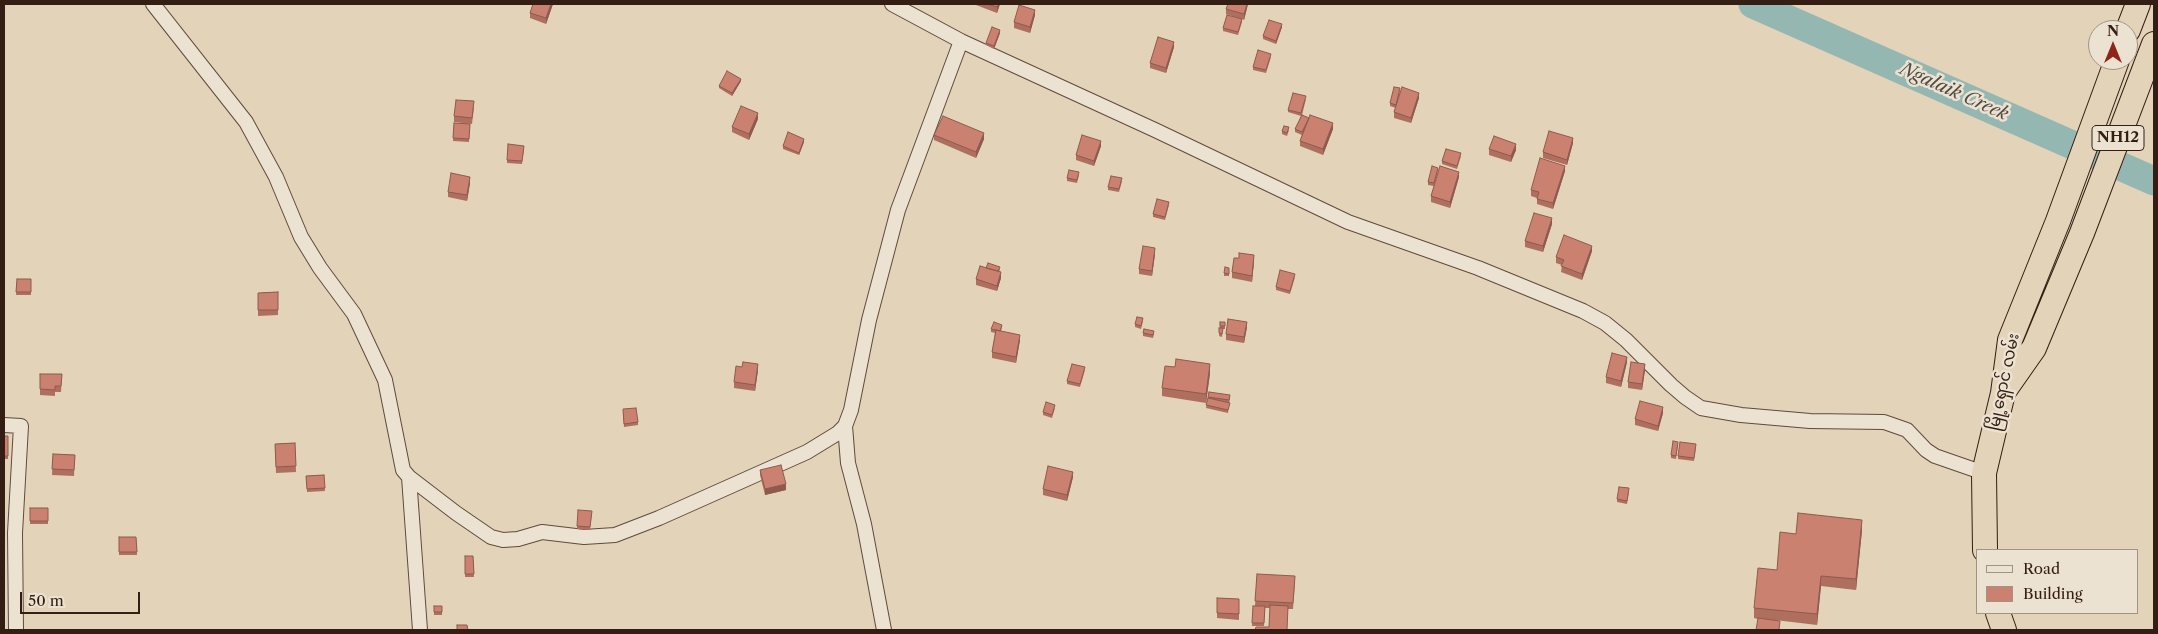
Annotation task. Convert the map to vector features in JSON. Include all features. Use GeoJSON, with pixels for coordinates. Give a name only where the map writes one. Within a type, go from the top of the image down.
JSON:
{"type":"FeatureCollection","features":[{"type":"Feature","properties":{"kind":"highway"},"geometry":{"type":"LineString","coordinates":[[2132,20],[2137,5]]}},
{"type":"Feature","properties":{"kind":"highway","name":"NH12"},"geometry":{"type":"LineString","coordinates":[[2003,393],[2034,348],[2082,233],[2154,44]]}},
{"type":"Feature","properties":{"kind":"highway","name":"မြို့ရှောင် လမ်း"},"geometry":{"type":"LineString","coordinates":[[1985,549],[1984,473],[2003,393],[2010,340],[2058,221],[2113,70]]}},
{"type":"Feature","properties":{"kind":"highway"},"geometry":{"type":"LineString","coordinates":[[1998,614],[2004,630]]}},
{"type":"Feature","properties":{"kind":"street"},"geometry":{"type":"LineString","coordinates":[[153,4],[246,122],[276,176],[301,237],[320,268],[354,314],[385,380],[400,461],[408,477],[420,630]]}},
{"type":"Feature","properties":{"kind":"street"},"geometry":{"type":"LineString","coordinates":[[892,4],[961,41],[1155,130],[1348,222],[1478,268],[1583,311],[1604,323],[1626,340],[1671,385],[1701,408],[1741,415],[1810,421],[1884,422],[1907,430],[1926,450],[1935,456],[1984,473]]}},
{"type":"Feature","properties":{"kind":"street"},"geometry":{"type":"LineString","coordinates":[[408,477],[480,530],[503,540],[518,539],[542,532],[584,536],[615,535],[659,518],[807,452],[838,433],[845,426],[851,410],[869,320],[898,210],[961,41]]}},
{"type":"Feature","properties":{"kind":"street"},"geometry":{"type":"LineString","coordinates":[[4,425],[21,426],[15,532],[16,630]]}},
{"type":"Feature","properties":{"kind":"street"},"geometry":{"type":"LineString","coordinates":[[845,426],[848,463],[864,524],[884,630]]}},
{"type":"Feature","properties":{"kind":"building"},"geometry":{"type":"Polygon","coordinates":[[[533,4],[551,4],[546,18],[530,13],[533,4]]]}},
{"type":"Feature","properties":{"kind":"building"},"geometry":{"type":"Polygon","coordinates":[[[987,4],[998,4],[997,7],[987,4]]]}},
{"type":"Feature","properties":{"kind":"building"},"geometry":{"type":"Polygon","coordinates":[[[1228,4],[1247,4],[1244,14],[1226,9],[1228,4]]]}},
{"type":"Feature","properties":{"kind":"building"},"geometry":{"type":"Polygon","coordinates":[[[1019,5],[1035,10],[1030,27],[1014,22],[1019,5]]]}},
{"type":"Feature","properties":{"kind":"building"},"geometry":{"type":"Polygon","coordinates":[[[1227,15],[1242,19],[1238,32],[1223,28],[1227,15]]]}},
{"type":"Feature","properties":{"kind":"building"},"geometry":{"type":"Polygon","coordinates":[[[1269,20],[1282,24],[1276,41],[1263,36],[1269,20]]]}},
{"type":"Feature","properties":{"kind":"building"},"geometry":{"type":"Polygon","coordinates":[[[992,27],[1000,30],[994,46],[986,43],[992,27]]]}},
{"type":"Feature","properties":{"kind":"building"},"geometry":{"type":"Polygon","coordinates":[[[1158,37],[1174,42],[1166,68],[1150,63],[1158,37]]]}},
{"type":"Feature","properties":{"kind":"building"},"geometry":{"type":"Polygon","coordinates":[[[1258,50],[1271,54],[1266,70],[1253,67],[1258,50]]]}},
{"type":"Feature","properties":{"kind":"building"},"geometry":{"type":"Polygon","coordinates":[[[727,71],[741,79],[732,93],[719,86],[727,71]]]}},
{"type":"Feature","properties":{"kind":"building"},"geometry":{"type":"Polygon","coordinates":[[[1394,87],[1400,88],[1396,105],[1390,103],[1394,87]]]}},
{"type":"Feature","properties":{"kind":"building"},"geometry":{"type":"Polygon","coordinates":[[[1402,87],[1419,93],[1411,118],[1394,112],[1402,87]]]}},
{"type":"Feature","properties":{"kind":"building"},"geometry":{"type":"Polygon","coordinates":[[[1293,93],[1306,96],[1301,113],[1288,110],[1293,93]]]}},
{"type":"Feature","properties":{"kind":"building"},"geometry":{"type":"Polygon","coordinates":[[[456,100],[474,101],[472,118],[454,116],[456,100]]]}},
{"type":"Feature","properties":{"kind":"building"},"geometry":{"type":"Polygon","coordinates":[[[741,106],[758,113],[749,134],[732,127],[741,106]]]}},
{"type":"Feature","properties":{"kind":"building"},"geometry":{"type":"Polygon","coordinates":[[[1302,115],[1309,118],[1302,132],[1295,129],[1302,115]]]}},
{"type":"Feature","properties":{"kind":"building"},"geometry":{"type":"Polygon","coordinates":[[[1310,115],[1333,123],[1323,149],[1300,141],[1310,115]]]}},
{"type":"Feature","properties":{"kind":"building"},"geometry":{"type":"Polygon","coordinates":[[[943,116],[984,133],[976,152],[934,135],[943,116]]]}},
{"type":"Feature","properties":{"kind":"building"},"geometry":{"type":"Polygon","coordinates":[[[454,123],[470,124],[469,139],[453,138],[454,123]]]}},
{"type":"Feature","properties":{"kind":"building"},"geometry":{"type":"Polygon","coordinates":[[[1284,126],[1289,127],[1287,133],[1282,131],[1284,126]]]}},
{"type":"Feature","properties":{"kind":"building"},"geometry":{"type":"Polygon","coordinates":[[[1549,131],[1573,138],[1567,160],[1543,152],[1549,131]]]}},
{"type":"Feature","properties":{"kind":"building"},"geometry":{"type":"Polygon","coordinates":[[[788,132],[804,139],[799,153],[783,146],[788,132]]]}},
{"type":"Feature","properties":{"kind":"building"},"geometry":{"type":"Polygon","coordinates":[[[1082,135],[1101,141],[1094,161],[1076,155],[1082,135]]]}},
{"type":"Feature","properties":{"kind":"building"},"geometry":{"type":"Polygon","coordinates":[[[1494,136],[1516,144],[1511,156],[1489,149],[1494,136]]]}},
{"type":"Feature","properties":{"kind":"building"},"geometry":{"type":"Polygon","coordinates":[[[508,144],[524,146],[522,161],[507,160],[508,144]]]}},
{"type":"Feature","properties":{"kind":"building"},"geometry":{"type":"Polygon","coordinates":[[[1446,149],[1461,153],[1457,166],[1442,161],[1446,149]]]}},
{"type":"Feature","properties":{"kind":"building"},"geometry":{"type":"Polygon","coordinates":[[[1540,158],[1565,166],[1553,203],[1537,199],[1539,192],[1531,190],[1540,158]]]}},
{"type":"Feature","properties":{"kind":"building"},"geometry":{"type":"Polygon","coordinates":[[[1432,166],[1438,168],[1434,183],[1428,182],[1432,166]]]}},
{"type":"Feature","properties":{"kind":"building"},"geometry":{"type":"Polygon","coordinates":[[[1440,166],[1459,172],[1450,202],[1431,196],[1440,166]]]}},
{"type":"Feature","properties":{"kind":"building"},"geometry":{"type":"Polygon","coordinates":[[[1069,170],[1079,172],[1077,180],[1067,178],[1069,170]]]}},
{"type":"Feature","properties":{"kind":"building"},"geometry":{"type":"Polygon","coordinates":[[[451,173],[470,177],[467,195],[448,192],[451,173]]]}},
{"type":"Feature","properties":{"kind":"building"},"geometry":{"type":"Polygon","coordinates":[[[1111,176],[1122,178],[1119,189],[1108,187],[1111,176]]]}},
{"type":"Feature","properties":{"kind":"building"},"geometry":{"type":"Polygon","coordinates":[[[1157,199],[1169,202],[1165,217],[1153,214],[1157,199]]]}},
{"type":"Feature","properties":{"kind":"building"},"geometry":{"type":"Polygon","coordinates":[[[1534,213],[1552,218],[1543,246],[1525,241],[1534,213]]]}},
{"type":"Feature","properties":{"kind":"building"},"geometry":{"type":"Polygon","coordinates":[[[1564,235],[1592,246],[1582,274],[1561,266],[1564,260],[1556,257],[1564,235]]]}},
{"type":"Feature","properties":{"kind":"building"},"geometry":{"type":"Polygon","coordinates":[[[1143,246],[1155,248],[1152,271],[1139,269],[1143,246]]]}},
{"type":"Feature","properties":{"kind":"building"},"geometry":{"type":"Polygon","coordinates":[[[1239,253],[1254,255],[1252,276],[1232,272],[1234,258],[1239,258],[1239,253]]]}},
{"type":"Feature","properties":{"kind":"building"},"geometry":{"type":"Polygon","coordinates":[[[988,263],[1000,267],[998,271],[986,268],[988,263]]]}},
{"type":"Feature","properties":{"kind":"building"},"geometry":{"type":"Polygon","coordinates":[[[980,266],[1001,272],[997,286],[976,279],[980,266]]]}},
{"type":"Feature","properties":{"kind":"building"},"geometry":{"type":"Polygon","coordinates":[[[1225,267],[1229,268],[1229,274],[1224,273],[1225,267]]]}},
{"type":"Feature","properties":{"kind":"building"},"geometry":{"type":"Polygon","coordinates":[[[1280,270],[1295,274],[1290,291],[1276,287],[1280,270]]]}},
{"type":"Feature","properties":{"kind":"building"},"geometry":{"type":"Polygon","coordinates":[[[17,279],[31,279],[31,292],[16,292],[17,279]]]}},
{"type":"Feature","properties":{"kind":"building"},"geometry":{"type":"Polygon","coordinates":[[[278,292],[278,310],[258,310],[258,293],[278,292]]]}},
{"type":"Feature","properties":{"kind":"building"},"geometry":{"type":"Polygon","coordinates":[[[1137,317],[1143,318],[1141,326],[1135,324],[1137,317]]]}},
{"type":"Feature","properties":{"kind":"building"},"geometry":{"type":"Polygon","coordinates":[[[1228,319],[1247,322],[1244,337],[1226,334],[1228,319]]]}},
{"type":"Feature","properties":{"kind":"building"},"geometry":{"type":"Polygon","coordinates":[[[994,322],[1002,325],[1000,331],[991,329],[994,322]]]}},
{"type":"Feature","properties":{"kind":"building"},"geometry":{"type":"Polygon","coordinates":[[[1220,322],[1225,322],[1225,326],[1220,326],[1220,322]]]}},
{"type":"Feature","properties":{"kind":"building"},"geometry":{"type":"Polygon","coordinates":[[[1219,328],[1223,328],[1222,334],[1219,333],[1219,328]]]}},
{"type":"Feature","properties":{"kind":"building"},"geometry":{"type":"Polygon","coordinates":[[[1144,329],[1154,331],[1153,335],[1143,333],[1144,329]]]}},
{"type":"Feature","properties":{"kind":"building"},"geometry":{"type":"Polygon","coordinates":[[[996,330],[1020,335],[1016,357],[992,352],[996,330]]]}},
{"type":"Feature","properties":{"kind":"building"},"geometry":{"type":"Polygon","coordinates":[[[1612,353],[1627,357],[1621,381],[1606,377],[1612,353]]]}},
{"type":"Feature","properties":{"kind":"building"},"geometry":{"type":"Polygon","coordinates":[[[1176,359],[1210,364],[1206,394],[1162,388],[1165,366],[1175,367],[1176,359]]]}},
{"type":"Feature","properties":{"kind":"building"},"geometry":{"type":"Polygon","coordinates":[[[743,362],[758,364],[755,385],[734,382],[736,366],[742,367],[743,362]]]}},
{"type":"Feature","properties":{"kind":"building"},"geometry":{"type":"Polygon","coordinates":[[[1631,362],[1645,364],[1642,384],[1628,382],[1631,362]]]}},
{"type":"Feature","properties":{"kind":"building"},"geometry":{"type":"Polygon","coordinates":[[[1072,364],[1085,367],[1080,384],[1067,381],[1072,364]]]}},
{"type":"Feature","properties":{"kind":"building"},"geometry":{"type":"Polygon","coordinates":[[[40,374],[62,374],[61,386],[55,386],[55,390],[40,389],[40,374]]]}},
{"type":"Feature","properties":{"kind":"building"},"geometry":{"type":"Polygon","coordinates":[[[1209,392],[1230,395],[1229,400],[1208,397],[1209,392]]]}},
{"type":"Feature","properties":{"kind":"building"},"geometry":{"type":"Polygon","coordinates":[[[1208,398],[1230,403],[1228,410],[1206,405],[1208,398]]]}},
{"type":"Feature","properties":{"kind":"building"},"geometry":{"type":"Polygon","coordinates":[[[1640,401],[1663,407],[1658,426],[1635,419],[1640,401]]]}},
{"type":"Feature","properties":{"kind":"building"},"geometry":{"type":"Polygon","coordinates":[[[1046,402],[1055,405],[1052,415],[1043,412],[1046,402]]]}},
{"type":"Feature","properties":{"kind":"building"},"geometry":{"type":"Polygon","coordinates":[[[636,408],[638,422],[624,424],[623,409],[636,408]]]}},
{"type":"Feature","properties":{"kind":"building"},"geometry":{"type":"Polygon","coordinates":[[[4,436],[8,436],[8,456],[4,456],[4,436]]]}},
{"type":"Feature","properties":{"kind":"building"},"geometry":{"type":"Polygon","coordinates":[[[1673,441],[1678,442],[1676,456],[1671,455],[1673,441]]]}},
{"type":"Feature","properties":{"kind":"building"},"geometry":{"type":"Polygon","coordinates":[[[1680,442],[1696,444],[1694,458],[1678,456],[1680,442]]]}},
{"type":"Feature","properties":{"kind":"building"},"geometry":{"type":"Polygon","coordinates":[[[295,443],[296,466],[276,467],[275,444],[295,443]]]}},
{"type":"Feature","properties":{"kind":"building"},"geometry":{"type":"Polygon","coordinates":[[[53,454],[75,455],[74,470],[52,469],[53,454]]]}},
{"type":"Feature","properties":{"kind":"building"},"geometry":{"type":"Polygon","coordinates":[[[781,465],[786,484],[765,489],[760,470],[781,465]]]}},
{"type":"Feature","properties":{"kind":"building"},"geometry":{"type":"Polygon","coordinates":[[[1048,466],[1073,472],[1067,495],[1043,489],[1048,466]]]}},
{"type":"Feature","properties":{"kind":"building"},"geometry":{"type":"Polygon","coordinates":[[[324,475],[325,488],[307,489],[306,476],[324,475]]]}},
{"type":"Feature","properties":{"kind":"building"},"geometry":{"type":"Polygon","coordinates":[[[1619,487],[1629,488],[1627,501],[1617,499],[1619,487]]]}},
{"type":"Feature","properties":{"kind":"building"},"geometry":{"type":"Polygon","coordinates":[[[30,508],[48,508],[48,521],[30,521],[30,508]]]}},
{"type":"Feature","properties":{"kind":"building"},"geometry":{"type":"Polygon","coordinates":[[[578,510],[592,511],[590,527],[577,526],[578,510]]]}},
{"type":"Feature","properties":{"kind":"building"},"geometry":{"type":"Polygon","coordinates":[[[1798,513],[1862,520],[1856,579],[1821,576],[1817,614],[1754,608],[1758,568],[1777,570],[1780,532],[1796,534],[1798,513]]]}},
{"type":"Feature","properties":{"kind":"building"},"geometry":{"type":"Polygon","coordinates":[[[119,537],[136,537],[137,552],[119,552],[119,537]]]}},
{"type":"Feature","properties":{"kind":"building"},"geometry":{"type":"Polygon","coordinates":[[[465,556],[473,556],[474,574],[465,574],[465,556]]]}},
{"type":"Feature","properties":{"kind":"building"},"geometry":{"type":"Polygon","coordinates":[[[1257,574],[1295,576],[1293,603],[1255,601],[1257,574]]]}},
{"type":"Feature","properties":{"kind":"building"},"geometry":{"type":"Polygon","coordinates":[[[1217,598],[1239,599],[1239,614],[1217,613],[1217,598]]]}},
{"type":"Feature","properties":{"kind":"building"},"geometry":{"type":"Polygon","coordinates":[[[1270,605],[1288,606],[1287,630],[1255,630],[1256,627],[1269,627],[1270,605]]]}},
{"type":"Feature","properties":{"kind":"building"},"geometry":{"type":"Polygon","coordinates":[[[434,606],[442,606],[442,612],[434,612],[434,606]]]}},
{"type":"Feature","properties":{"kind":"building"},"geometry":{"type":"Polygon","coordinates":[[[1253,606],[1265,606],[1264,623],[1252,623],[1253,606]]]}},
{"type":"Feature","properties":{"kind":"building"},"geometry":{"type":"Polygon","coordinates":[[[1758,618],[1780,621],[1779,630],[1756,630],[1758,618]]]}},
{"type":"Feature","properties":{"kind":"building"},"geometry":{"type":"Polygon","coordinates":[[[457,625],[467,625],[468,630],[457,630],[457,625]]]}},
{"type":"Feature","properties":{"kind":"waterway","name":"Ngalaik Creek"},"geometry":{"type":"LineString","coordinates":[[1753,4],[2154,181]]}}]}
